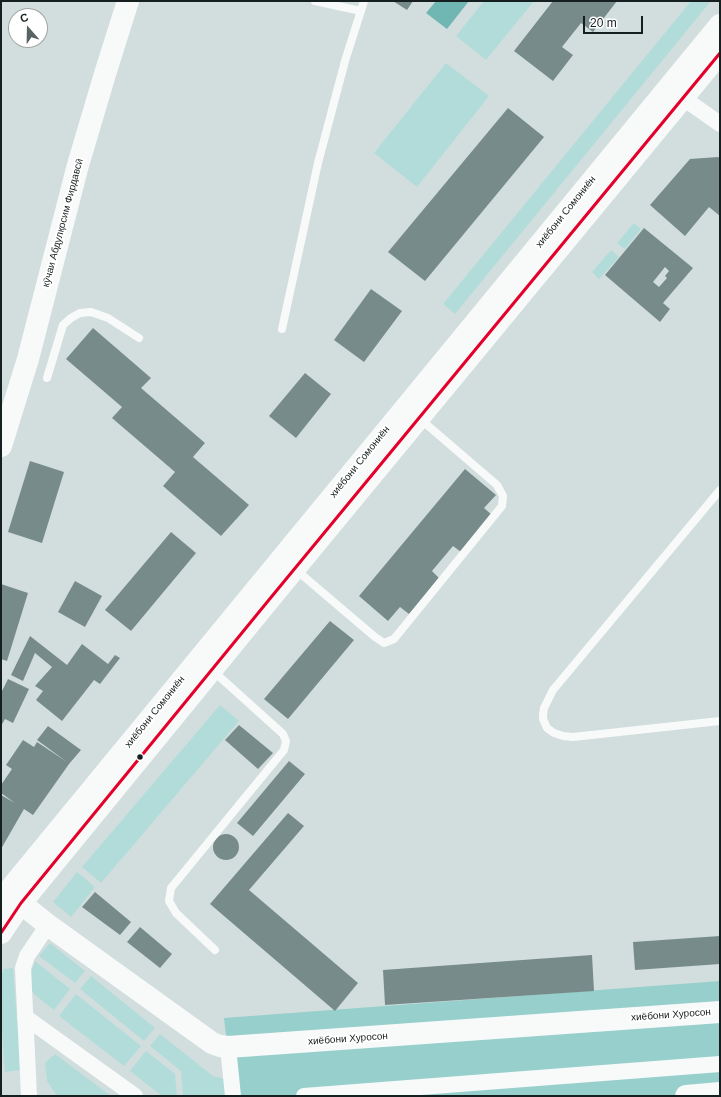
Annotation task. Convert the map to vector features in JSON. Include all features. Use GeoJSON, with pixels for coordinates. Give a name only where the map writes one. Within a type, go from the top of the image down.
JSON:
{"type":"FeatureCollection","features":[{"type":"Feature","properties":{"kind":"main road","name":"кӯчаи Абдулқосим Фирдавсӣ"},"geometry":{"type":"LineString","coordinates":[[1,446],[28,359],[78,165],[104,74],[128,1]]}},
{"type":"Feature","properties":{"kind":"main road","name":"хиёбони Сомониён"},"geometry":{"type":"LineString","coordinates":[[1,933],[7,896],[720,25]]}},
{"type":"Feature","properties":{"kind":"main road","name":"хиёбони Сомониён"},"geometry":{"type":"LineString","coordinates":[[7,896],[212,670],[720,53]]}},
{"type":"Feature","properties":{"kind":"main road","name":"хиёбони Хуросон"},"geometry":{"type":"LineString","coordinates":[[7,896],[212,1043],[220,1046],[228,1047],[720,1012]]}},
{"type":"Feature","properties":{"kind":"main road"},"geometry":{"type":"LineString","coordinates":[[686,1096],[720,1093]]}},
{"type":"Feature","properties":{"kind":"street"},"geometry":{"type":"LineString","coordinates":[[683,98],[720,124]]}},
{"type":"Feature","properties":{"kind":"street"},"geometry":{"type":"LineString","coordinates":[[29,1096],[24,968],[25,960],[48,925]]}},
{"type":"Feature","properties":{"kind":"street"},"geometry":{"type":"LineString","coordinates":[[25,1017],[135,1096]]}},
{"type":"Feature","properties":{"kind":"street"},"geometry":{"type":"LineString","coordinates":[[228,1047],[233,1096]]}},
{"type":"Feature","properties":{"kind":"street"},"geometry":{"type":"LineString","coordinates":[[304,1096],[720,1064]]}},
{"type":"Feature","properties":{"kind":"lane"},"geometry":{"type":"LineString","coordinates":[[315,1],[360,11]]}},
{"type":"Feature","properties":{"kind":"lane"},"geometry":{"type":"LineString","coordinates":[[282,329],[318,163],[345,62],[364,1]]}},
{"type":"Feature","properties":{"kind":"lane"},"geometry":{"type":"LineString","coordinates":[[46,378],[63,325],[70,318],[80,313],[91,312],[108,318],[139,338]]}},
{"type":"Feature","properties":{"kind":"lane"},"geometry":{"type":"LineString","coordinates":[[295,568],[375,637],[384,643],[394,639],[502,506],[503,496],[497,485],[419,418]]}},
{"type":"Feature","properties":{"kind":"lane"},"geometry":{"type":"LineString","coordinates":[[720,490],[553,690],[544,708],[543,715],[547,728],[554,733],[573,737],[720,722]]}},
{"type":"Feature","properties":{"kind":"lane"},"geometry":{"type":"LineString","coordinates":[[212,670],[282,734],[286,741],[284,750],[171,888],[169,901],[176,914],[215,950]]}},
{"type":"Feature","properties":{"kind":"shaded area"},"geometry":{"type":"Polygon","coordinates":[[[436,1],[469,1],[447,29],[426,13],[436,1]]]}},
{"type":"Feature","properties":{"kind":"shaded area"},"geometry":{"type":"Polygon","coordinates":[[[484,1],[534,1],[486,60],[456,36],[484,1]]]}},
{"type":"Feature","properties":{"kind":"shaded area"},"geometry":{"type":"Polygon","coordinates":[[[691,1],[711,1],[455,314],[443,304],[691,1]]]}},
{"type":"Feature","properties":{"kind":"shaded area"},"geometry":{"type":"Polygon","coordinates":[[[446,63],[489,96],[417,187],[374,153],[446,63]]]}},
{"type":"Feature","properties":{"kind":"shaded area"},"geometry":{"type":"Polygon","coordinates":[[[634,223],[641,229],[625,249],[617,243],[634,223]]]}},
{"type":"Feature","properties":{"kind":"shaded area"},"geometry":{"type":"Polygon","coordinates":[[[611,250],[619,257],[599,279],[592,272],[611,250]]]}},
{"type":"Feature","properties":{"kind":"shaded area"},"geometry":{"type":"Polygon","coordinates":[[[220,705],[239,721],[101,883],[82,867],[220,705]]]}},
{"type":"Feature","properties":{"kind":"shaded area"},"geometry":{"type":"Polygon","coordinates":[[[77,872],[95,887],[71,917],[53,902],[77,872]]]}},
{"type":"Feature","properties":{"kind":"shaded area"},"geometry":{"type":"Polygon","coordinates":[[[50,943],[85,971],[75,983],[39,956],[50,943]]]}},
{"type":"Feature","properties":{"kind":"shaded area"},"geometry":{"type":"Polygon","coordinates":[[[35,961],[70,989],[54,1010],[32,991],[31,973],[35,961]]]}},
{"type":"Feature","properties":{"kind":"shaded area"},"geometry":{"type":"Polygon","coordinates":[[[13,968],[21,1070],[5,1072],[1,1019],[1,976],[4,969],[13,968]]]}},
{"type":"Feature","properties":{"kind":"shaded area"},"geometry":{"type":"Polygon","coordinates":[[[91,976],[155,1028],[144,1041],[80,989],[91,976]]]}},
{"type":"Feature","properties":{"kind":"shaded area"},"geometry":{"type":"Polygon","coordinates":[[[720,981],[720,1096],[233,1096],[224,1018],[720,981]]]}},
{"type":"Feature","properties":{"kind":"shaded area"},"geometry":{"type":"Polygon","coordinates":[[[76,994],[141,1046],[124,1066],[59,1016],[76,994]]]}},
{"type":"Feature","properties":{"kind":"shaded area"},"geometry":{"type":"Polygon","coordinates":[[[160,1034],[213,1076],[226,1079],[228,1095],[183,1096],[181,1071],[150,1046],[160,1034]]]}},
{"type":"Feature","properties":{"kind":"shaded area"},"geometry":{"type":"Polygon","coordinates":[[[146,1051],[175,1074],[177,1096],[162,1096],[130,1071],[146,1051]]]}},
{"type":"Feature","properties":{"kind":"shaded area"},"geometry":{"type":"Polygon","coordinates":[[[55,1054],[111,1096],[57,1096],[47,1081],[45,1063],[55,1054]]]}},
{"type":"Feature","properties":{"kind":"building"},"geometry":{"type":"Polygon","coordinates":[[[393,1],[413,1],[407,10],[393,1]]]}},
{"type":"Feature","properties":{"kind":"building"},"geometry":{"type":"Polygon","coordinates":[[[553,1],[617,1],[593,32],[581,23],[562,47],[573,55],[553,81],[514,51],[553,1]]]}},
{"type":"Feature","properties":{"kind":"building"},"geometry":{"type":"Polygon","coordinates":[[[508,108],[544,137],[425,281],[388,252],[508,108]]]}},
{"type":"Feature","properties":{"kind":"building"},"geometry":{"type":"Polygon","coordinates":[[[720,158],[720,216],[709,207],[685,236],[650,205],[690,159],[720,158]]]}},
{"type":"Feature","properties":{"kind":"building"},"geometry":{"type":"Polygon","coordinates":[[[644,228],[693,268],[663,303],[670,309],[660,322],[605,275],[644,228]],[[665,267],[653,282],[659,287],[667,278],[665,276],[669,271],[665,267]]]}},
{"type":"Feature","properties":{"kind":"building"},"geometry":{"type":"Polygon","coordinates":[[[371,289],[402,311],[364,362],[334,340],[371,289]]]}},
{"type":"Feature","properties":{"kind":"building"},"geometry":{"type":"Polygon","coordinates":[[[93,328],[151,378],[141,388],[205,443],[193,457],[249,505],[221,536],[163,486],[175,472],[112,418],[122,407],[66,359],[93,328]]]}},
{"type":"Feature","properties":{"kind":"building"},"geometry":{"type":"Polygon","coordinates":[[[305,373],[331,394],[296,438],[269,416],[305,373]]]}},
{"type":"Feature","properties":{"kind":"building"},"geometry":{"type":"Polygon","coordinates":[[[30,461],[64,472],[42,543],[8,532],[30,461]]]}},
{"type":"Feature","properties":{"kind":"building"},"geometry":{"type":"Polygon","coordinates":[[[465,469],[496,495],[484,508],[492,515],[461,552],[453,546],[432,571],[439,578],[409,614],[400,607],[388,621],[359,596],[465,469]]]}},
{"type":"Feature","properties":{"kind":"building"},"geometry":{"type":"Polygon","coordinates":[[[171,532],[196,553],[131,631],[105,610],[171,532]]]}},
{"type":"Feature","properties":{"kind":"building"},"geometry":{"type":"Polygon","coordinates":[[[75,581],[102,596],[85,627],[58,612],[75,581]]]}},
{"type":"Feature","properties":{"kind":"building"},"geometry":{"type":"Polygon","coordinates":[[[1,584],[28,593],[7,661],[1,659],[1,584]]]}},
{"type":"Feature","properties":{"kind":"building"},"geometry":{"type":"Polygon","coordinates":[[[330,621],[354,640],[288,719],[264,699],[330,621]]]}},
{"type":"Feature","properties":{"kind":"building"},"geometry":{"type":"Polygon","coordinates":[[[30,636],[67,665],[82,644],[108,664],[115,655],[120,658],[100,684],[94,680],[62,721],[36,700],[43,691],[35,686],[52,667],[35,653],[23,681],[11,675],[30,636]]]}},
{"type":"Feature","properties":{"kind":"building"},"geometry":{"type":"Polygon","coordinates":[[[8,679],[29,689],[13,723],[5,719],[1,726],[1,693],[8,679]]]}},
{"type":"Feature","properties":{"kind":"building"},"geometry":{"type":"Polygon","coordinates":[[[239,725],[273,753],[258,769],[225,740],[239,725]]]}},
{"type":"Feature","properties":{"kind":"building"},"geometry":{"type":"Polygon","coordinates":[[[48,726],[81,750],[69,764],[33,815],[24,809],[1,849],[1,795],[15,803],[1,793],[1,785],[12,769],[6,765],[23,740],[34,747],[37,742],[67,762],[37,740],[48,726]]]}},
{"type":"Feature","properties":{"kind":"building"},"geometry":{"type":"Polygon","coordinates":[[[289,761],[305,774],[253,836],[237,823],[289,761]]]}},
{"type":"Feature","properties":{"kind":"building"},"geometry":{"type":"Polygon","coordinates":[[[288,813],[304,826],[249,890],[358,983],[335,1011],[210,904],[288,813]]]}},
{"type":"Feature","properties":{"kind":"building"},"geometry":{"type":"Polygon","coordinates":[[[226,834],[235,838],[239,847],[235,856],[226,860],[217,856],[213,847],[217,838],[226,834]]]}},
{"type":"Feature","properties":{"kind":"building"},"geometry":{"type":"Polygon","coordinates":[[[95,892],[131,922],[120,935],[82,907],[95,892]]]}},
{"type":"Feature","properties":{"kind":"building"},"geometry":{"type":"Polygon","coordinates":[[[140,927],[172,954],[160,968],[127,942],[140,927]]]}},
{"type":"Feature","properties":{"kind":"building"},"geometry":{"type":"Polygon","coordinates":[[[720,936],[720,964],[635,970],[633,942],[720,936]]]}},
{"type":"Feature","properties":{"kind":"building"},"geometry":{"type":"Polygon","coordinates":[[[592,955],[594,991],[385,1005],[383,970],[592,955]]]}},
{"type":"Feature","properties":{"kind":"transit line"},"geometry":{"type":"LineString","coordinates":[[1,933],[21,903],[720,53]]}}]}
